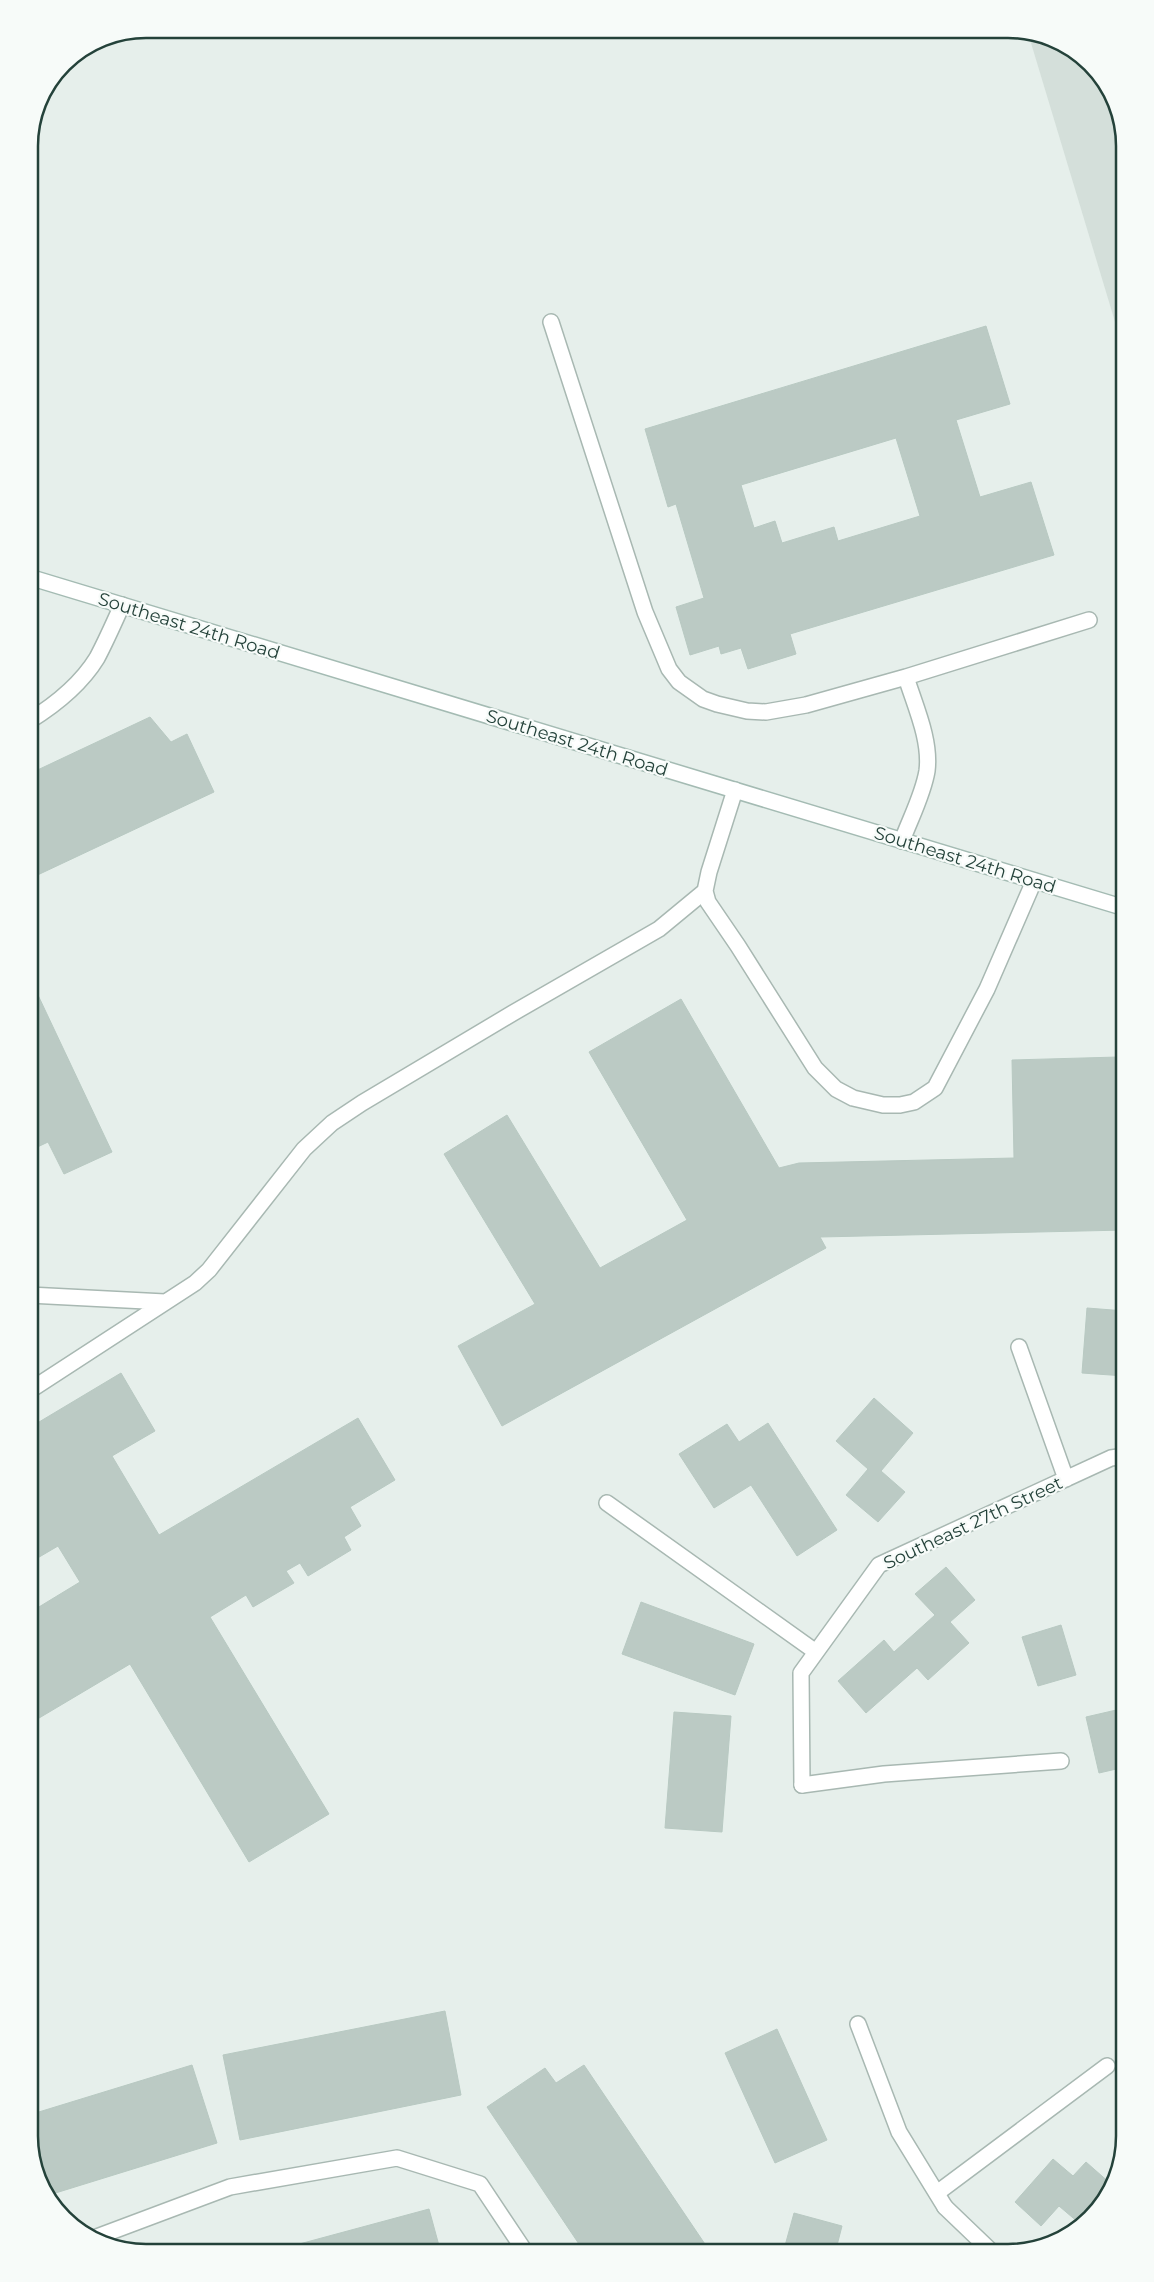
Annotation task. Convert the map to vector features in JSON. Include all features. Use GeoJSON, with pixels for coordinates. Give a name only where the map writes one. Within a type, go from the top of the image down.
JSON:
{"type":"FeatureCollection","features":[{"type":"Feature","properties":{"kind":"street"},"geometry":{"type":"LineString","coordinates":[[551,322],[645,612],[669,669],[679,682],[703,699],[747,711],[766,712],[806,706],[1090,620]]}},
{"type":"Feature","properties":{"kind":"street","name":"Southeast 24th Road"},"geometry":{"type":"LineString","coordinates":[[38,580],[1116,905]]}},
{"type":"Feature","properties":{"kind":"street"},"geometry":{"type":"LineString","coordinates":[[38,714],[59,700],[77,683],[96,659],[122,605]]}},
{"type":"Feature","properties":{"kind":"street"},"geometry":{"type":"LineString","coordinates":[[902,841],[927,771],[924,736],[906,677]]}},
{"type":"Feature","properties":{"kind":"street"},"geometry":{"type":"LineString","coordinates":[[736,790],[705,891],[708,902],[815,1068],[836,1089],[853,1098],[883,1105],[900,1105],[914,1102],[935,1088],[987,989],[1034,881]]}},
{"type":"Feature","properties":{"kind":"street"},"geometry":{"type":"LineString","coordinates":[[38,1385],[195,1284],[209,1270],[304,1149],[332,1123],[478,1034],[651,934],[705,891]]}},
{"type":"Feature","properties":{"kind":"street"},"geometry":{"type":"LineString","coordinates":[[38,1295],[165,1302]]}},
{"type":"Feature","properties":{"kind":"street"},"geometry":{"type":"LineString","coordinates":[[1019,1347],[1066,1480]]}},
{"type":"Feature","properties":{"kind":"street","name":"Southeast 27th Street"},"geometry":{"type":"LineString","coordinates":[[1061,1761],[884,1774],[802,1785],[801,1673],[880,1565],[1116,1457]]}},
{"type":"Feature","properties":{"kind":"street"},"geometry":{"type":"LineString","coordinates":[[607,1503],[816,1652]]}},
{"type":"Feature","properties":{"kind":"street"},"geometry":{"type":"LineString","coordinates":[[858,2024],[899,2132],[945,2207],[984,2244]]}},
{"type":"Feature","properties":{"kind":"street"},"geometry":{"type":"LineString","coordinates":[[937,2193],[1107,2066]]}},
{"type":"Feature","properties":{"kind":"street"},"geometry":{"type":"LineString","coordinates":[[102,2235],[230,2187],[397,2158],[480,2184],[520,2244]]}},
{"type":"Feature","properties":{"kind":"shaded area"},"geometry":{"type":"Polygon","coordinates":[[[1030,39],[1063,52],[1085,69],[1102,91],[1111,111],[1116,131],[1116,325],[1030,39]]]}},
{"type":"Feature","properties":{"kind":"building"},"geometry":{"type":"Polygon","coordinates":[[[986,326],[1010,404],[956,420],[980,497],[1031,482],[1054,555],[790,634],[796,654],[748,669],[741,648],[721,654],[719,646],[690,655],[676,607],[704,598],[676,504],[668,507],[645,429],[986,326]],[[896,438],[741,485],[754,528],[775,521],[782,543],[834,527],[838,541],[920,516],[896,438]]]}},
{"type":"Feature","properties":{"kind":"building"},"geometry":{"type":"Polygon","coordinates":[[[150,717],[171,742],[187,734],[214,792],[38,875],[38,770],[150,717]]]}},
{"type":"Feature","properties":{"kind":"building"},"geometry":{"type":"Polygon","coordinates":[[[38,995],[112,1152],[64,1174],[48,1142],[38,1147],[38,995]]]}},
{"type":"Feature","properties":{"kind":"building"},"geometry":{"type":"Polygon","coordinates":[[[681,999],[779,1168],[799,1163],[1014,1158],[1012,1060],[1116,1057],[1116,1230],[820,1237],[826,1248],[502,1426],[458,1346],[535,1304],[444,1154],[507,1115],[600,1268],[687,1220],[589,1052],[681,999]]]}},
{"type":"Feature","properties":{"kind":"building"},"geometry":{"type":"Polygon","coordinates":[[[1087,1308],[1116,1310],[1116,1375],[1082,1373],[1087,1308]]]}},
{"type":"Feature","properties":{"kind":"building"},"geometry":{"type":"Polygon","coordinates":[[[121,1373],[155,1431],[112,1456],[159,1535],[358,1418],[395,1480],[350,1507],[361,1526],[344,1537],[351,1550],[308,1576],[300,1563],[286,1571],[294,1583],[253,1607],[246,1595],[210,1617],[329,1814],[249,1862],[130,1664],[38,1719],[38,1608],[80,1582],[58,1546],[38,1558],[38,1423],[121,1373]]]}},
{"type":"Feature","properties":{"kind":"building"},"geometry":{"type":"Polygon","coordinates":[[[874,1398],[913,1433],[881,1471],[905,1492],[878,1522],[846,1495],[868,1469],[836,1441],[874,1398]]]}},
{"type":"Feature","properties":{"kind":"building"},"geometry":{"type":"Polygon","coordinates":[[[768,1423],[837,1530],[797,1556],[751,1485],[714,1508],[679,1454],[727,1424],[739,1442],[768,1423]]]}},
{"type":"Feature","properties":{"kind":"building"},"geometry":{"type":"Polygon","coordinates":[[[946,1567],[975,1600],[950,1622],[969,1643],[928,1680],[917,1668],[866,1713],[838,1681],[884,1640],[894,1652],[935,1615],[915,1594],[946,1567]]]}},
{"type":"Feature","properties":{"kind":"building"},"geometry":{"type":"Polygon","coordinates":[[[641,1602],[754,1644],[735,1695],[622,1654],[641,1602]]]}},
{"type":"Feature","properties":{"kind":"building"},"geometry":{"type":"Polygon","coordinates":[[[1061,1625],[1076,1675],[1038,1686],[1022,1637],[1061,1625]]]}},
{"type":"Feature","properties":{"kind":"building"},"geometry":{"type":"Polygon","coordinates":[[[1116,1710],[1116,1769],[1099,1773],[1086,1717],[1116,1710]]]}},
{"type":"Feature","properties":{"kind":"building"},"geometry":{"type":"Polygon","coordinates":[[[674,1712],[731,1716],[722,1832],[665,1828],[674,1712]]]}},
{"type":"Feature","properties":{"kind":"building"},"geometry":{"type":"Polygon","coordinates":[[[445,2011],[461,2095],[240,2140],[223,2055],[445,2011]]]}},
{"type":"Feature","properties":{"kind":"building"},"geometry":{"type":"Polygon","coordinates":[[[777,2029],[827,2140],[775,2163],[725,2053],[777,2029]]]}},
{"type":"Feature","properties":{"kind":"building"},"geometry":{"type":"Polygon","coordinates":[[[192,2065],[217,2143],[54,2194],[41,2165],[38,2151],[38,2112],[192,2065]]]}},
{"type":"Feature","properties":{"kind":"building"},"geometry":{"type":"Polygon","coordinates":[[[584,2065],[705,2244],[579,2244],[487,2107],[545,2068],[556,2083],[584,2065]]]}},
{"type":"Feature","properties":{"kind":"building"},"geometry":{"type":"Polygon","coordinates":[[[1053,2159],[1073,2176],[1086,2162],[1107,2180],[1090,2208],[1076,2220],[1059,2206],[1041,2226],[1015,2202],[1053,2159]]]}},
{"type":"Feature","properties":{"kind":"building"},"geometry":{"type":"Polygon","coordinates":[[[429,2209],[439,2244],[299,2244],[429,2209]]]}},
{"type":"Feature","properties":{"kind":"building"},"geometry":{"type":"Polygon","coordinates":[[[794,2213],[842,2226],[837,2244],[785,2244],[794,2213]]]}}]}
